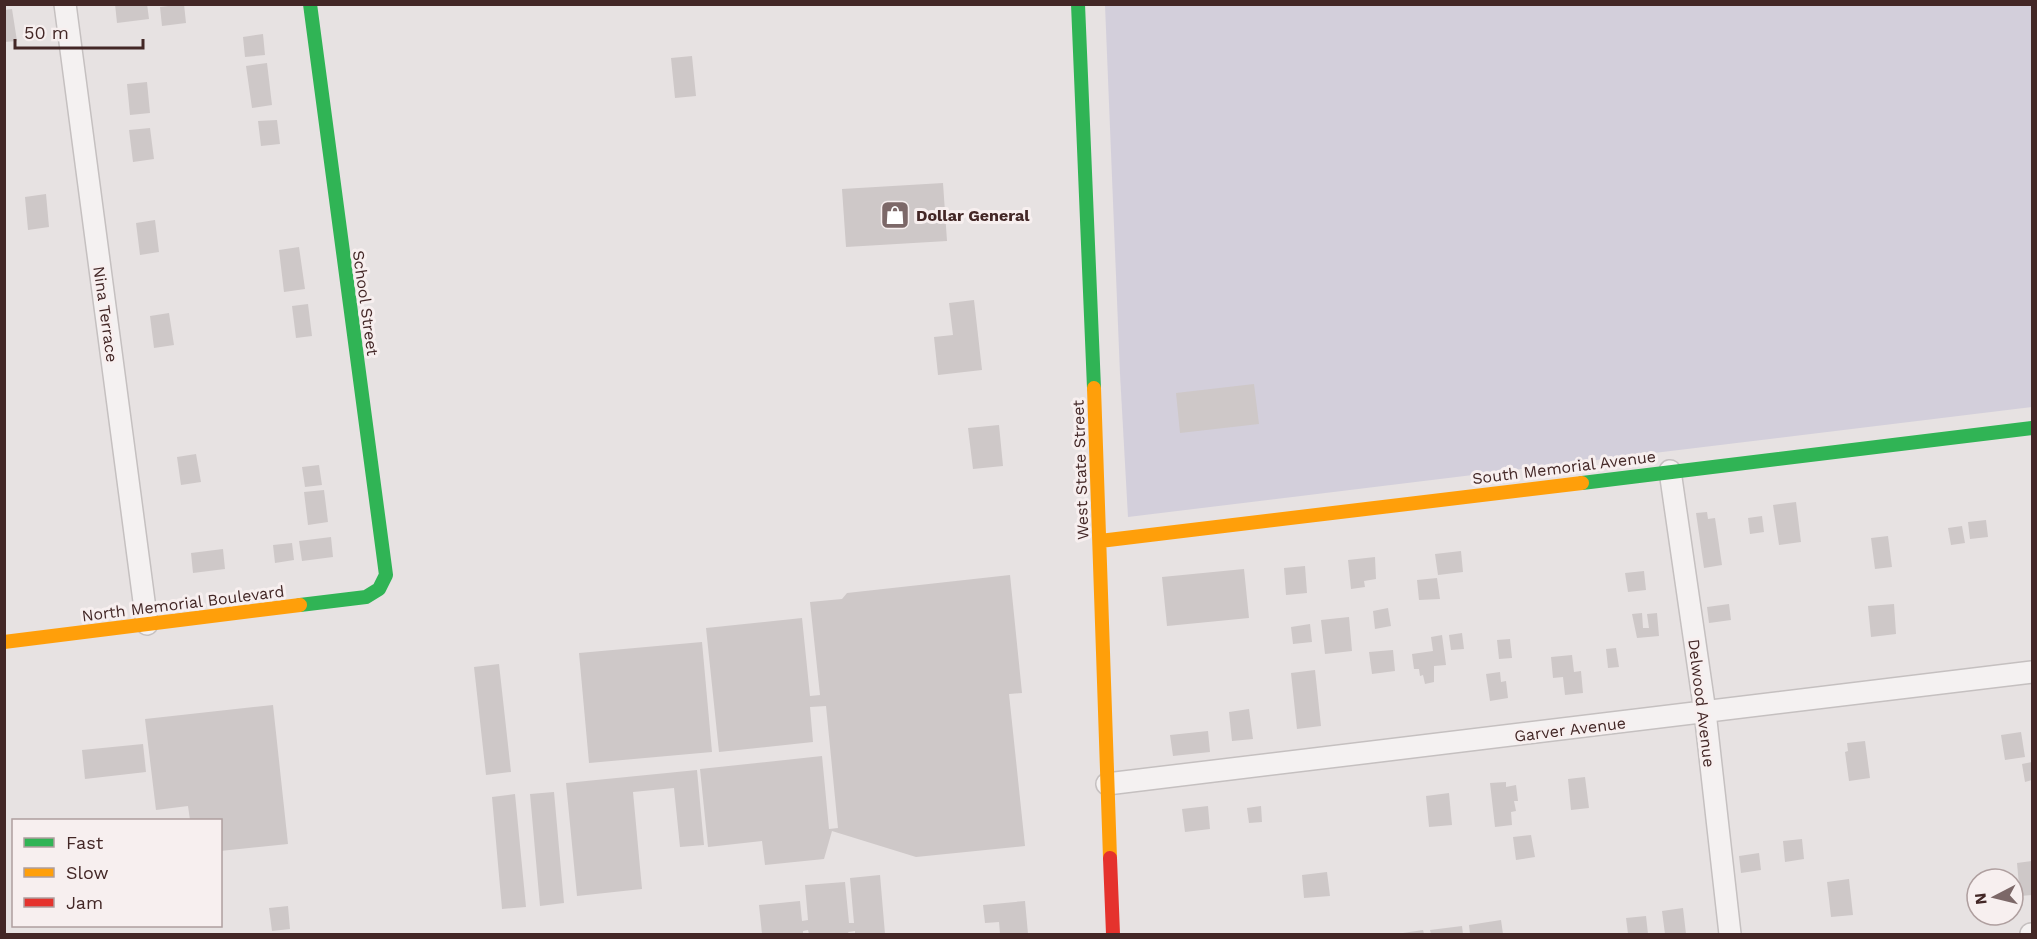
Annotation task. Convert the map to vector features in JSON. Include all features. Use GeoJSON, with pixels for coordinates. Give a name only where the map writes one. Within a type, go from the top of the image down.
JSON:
{"type":"FeatureCollection","features":[{"type":"Feature","properties":{"kind":"street","name":"Nina Terrace"},"geometry":{"type":"LineString","coordinates":[[65,4],[147,624]]}},
{"type":"Feature","properties":{"kind":"street","name":"School Street"},"geometry":{"type":"LineString","coordinates":[[310,4],[386,575],[379,589],[366,597]]}},
{"type":"Feature","properties":{"kind":"street","name":"West State Street"},"geometry":{"type":"LineString","coordinates":[[1078,4],[1113,934]]}},
{"type":"Feature","properties":{"kind":"street","name":"South Memorial Avenue"},"geometry":{"type":"LineString","coordinates":[[1100,541],[2032,428]]}},
{"type":"Feature","properties":{"kind":"street","name":"Delwood Avenue"},"geometry":{"type":"LineString","coordinates":[[1670,471],[1705,712],[1730,934]]}},
{"type":"Feature","properties":{"kind":"street","name":"North Memorial Boulevard"},"geometry":{"type":"LineString","coordinates":[[4,642],[366,597]]}},
{"type":"Feature","properties":{"kind":"street","name":"Garver Avenue"},"geometry":{"type":"LineString","coordinates":[[1107,784],[2032,672]]}},
{"type":"Feature","properties":{"kind":"shaded area"},"geometry":{"type":"Polygon","coordinates":[[[1105,5],[2032,5],[2032,407],[1128,517],[1105,5]]]}},
{"type":"Feature","properties":{"kind":"building"},"geometry":{"type":"Polygon","coordinates":[[[115,4],[147,4],[149,19],[117,23],[115,4]]]}},
{"type":"Feature","properties":{"kind":"building"},"geometry":{"type":"Polygon","coordinates":[[[184,4],[186,23],[162,26],[160,7],[184,4]]]}},
{"type":"Feature","properties":{"kind":"building"},"geometry":{"type":"Polygon","coordinates":[[[12,9],[17,41],[4,42],[4,10],[12,9]]]}},
{"type":"Feature","properties":{"kind":"building"},"geometry":{"type":"Polygon","coordinates":[[[263,34],[265,55],[245,57],[243,37],[263,34]]]}},
{"type":"Feature","properties":{"kind":"building"},"geometry":{"type":"Polygon","coordinates":[[[692,56],[696,96],[675,98],[671,58],[692,56]]]}},
{"type":"Feature","properties":{"kind":"building"},"geometry":{"type":"Polygon","coordinates":[[[267,63],[272,105],[252,108],[246,66],[267,63]]]}},
{"type":"Feature","properties":{"kind":"building"},"geometry":{"type":"Polygon","coordinates":[[[147,82],[150,113],[130,115],[127,84],[147,82]]]}},
{"type":"Feature","properties":{"kind":"building"},"geometry":{"type":"Polygon","coordinates":[[[277,120],[280,144],[261,146],[258,121],[277,120]]]}},
{"type":"Feature","properties":{"kind":"building"},"geometry":{"type":"Polygon","coordinates":[[[150,128],[154,159],[133,162],[129,130],[150,128]]]}},
{"type":"Feature","properties":{"kind":"building","name":"Dollar General"},"geometry":{"type":"Polygon","coordinates":[[[943,183],[947,241],[846,247],[842,189],[943,183]]]}},
{"type":"Feature","properties":{"kind":"building"},"geometry":{"type":"Polygon","coordinates":[[[46,194],[49,227],[28,230],[25,197],[46,194]]]}},
{"type":"Feature","properties":{"kind":"building"},"geometry":{"type":"Polygon","coordinates":[[[155,220],[159,252],[140,255],[136,223],[155,220]]]}},
{"type":"Feature","properties":{"kind":"building"},"geometry":{"type":"Polygon","coordinates":[[[299,247],[305,289],[284,292],[279,250],[299,247]]]}},
{"type":"Feature","properties":{"kind":"building"},"geometry":{"type":"Polygon","coordinates":[[[974,300],[982,370],[938,375],[934,337],[953,335],[949,303],[974,300]]]}},
{"type":"Feature","properties":{"kind":"building"},"geometry":{"type":"Polygon","coordinates":[[[308,304],[312,336],[296,338],[292,306],[308,304]]]}},
{"type":"Feature","properties":{"kind":"building"},"geometry":{"type":"Polygon","coordinates":[[[169,313],[174,345],[154,348],[150,316],[169,313]]]}},
{"type":"Feature","properties":{"kind":"building"},"geometry":{"type":"Polygon","coordinates":[[[1254,384],[1259,424],[1180,433],[1176,393],[1254,384]]]}},
{"type":"Feature","properties":{"kind":"building"},"geometry":{"type":"Polygon","coordinates":[[[999,425],[1003,466],[973,469],[968,428],[999,425]]]}},
{"type":"Feature","properties":{"kind":"building"},"geometry":{"type":"Polygon","coordinates":[[[196,454],[201,482],[181,485],[177,457],[196,454]]]}},
{"type":"Feature","properties":{"kind":"building"},"geometry":{"type":"Polygon","coordinates":[[[319,465],[322,485],[305,487],[302,467],[319,465]]]}},
{"type":"Feature","properties":{"kind":"building"},"geometry":{"type":"Polygon","coordinates":[[[324,490],[328,522],[308,525],[304,492],[324,490]]]}},
{"type":"Feature","properties":{"kind":"building"},"geometry":{"type":"Polygon","coordinates":[[[1796,502],[1801,542],[1779,545],[1773,505],[1796,502]]]}},
{"type":"Feature","properties":{"kind":"building"},"geometry":{"type":"Polygon","coordinates":[[[1707,512],[1708,519],[1715,518],[1722,565],[1704,568],[1696,513],[1707,512]]]}},
{"type":"Feature","properties":{"kind":"building"},"geometry":{"type":"Polygon","coordinates":[[[1762,516],[1764,532],[1750,534],[1748,518],[1762,516]]]}},
{"type":"Feature","properties":{"kind":"building"},"geometry":{"type":"Polygon","coordinates":[[[1986,520],[1988,537],[1970,539],[1968,522],[1986,520]]]}},
{"type":"Feature","properties":{"kind":"building"},"geometry":{"type":"Polygon","coordinates":[[[1962,526],[1965,543],[1951,545],[1948,528],[1962,526]]]}},
{"type":"Feature","properties":{"kind":"building"},"geometry":{"type":"Polygon","coordinates":[[[1888,536],[1892,567],[1875,569],[1871,538],[1888,536]]]}},
{"type":"Feature","properties":{"kind":"building"},"geometry":{"type":"Polygon","coordinates":[[[331,537],[333,557],[302,561],[299,541],[331,537]]]}},
{"type":"Feature","properties":{"kind":"building"},"geometry":{"type":"Polygon","coordinates":[[[292,543],[294,560],[275,563],[273,545],[292,543]]]}},
{"type":"Feature","properties":{"kind":"building"},"geometry":{"type":"Polygon","coordinates":[[[223,549],[225,569],[193,573],[191,553],[223,549]]]}},
{"type":"Feature","properties":{"kind":"building"},"geometry":{"type":"Polygon","coordinates":[[[1461,551],[1463,572],[1438,575],[1435,554],[1461,551]]]}},
{"type":"Feature","properties":{"kind":"building"},"geometry":{"type":"Polygon","coordinates":[[[1375,557],[1376,579],[1364,581],[1365,587],[1351,589],[1348,560],[1375,557]]]}},
{"type":"Feature","properties":{"kind":"building"},"geometry":{"type":"Polygon","coordinates":[[[1305,566],[1307,593],[1286,595],[1284,568],[1305,566]]]}},
{"type":"Feature","properties":{"kind":"building"},"geometry":{"type":"Polygon","coordinates":[[[1244,569],[1249,618],[1167,626],[1162,577],[1244,569]]]}},
{"type":"Feature","properties":{"kind":"building"},"geometry":{"type":"Polygon","coordinates":[[[1644,571],[1646,590],[1628,592],[1625,573],[1644,571]]]}},
{"type":"Feature","properties":{"kind":"building"},"geometry":{"type":"Polygon","coordinates":[[[1010,575],[1022,693],[1009,694],[1025,846],[916,857],[832,831],[824,859],[765,865],[762,841],[708,847],[700,769],[822,756],[829,829],[838,828],[826,706],[810,707],[813,742],[719,752],[706,628],[802,618],[810,696],[820,695],[810,602],[842,599],[847,593],[1010,575]]]}},
{"type":"Feature","properties":{"kind":"building"},"geometry":{"type":"Polygon","coordinates":[[[1437,578],[1440,599],[1419,600],[1417,580],[1437,578]]]}},
{"type":"Feature","properties":{"kind":"building"},"geometry":{"type":"Polygon","coordinates":[[[1729,604],[1731,620],[1709,623],[1707,607],[1729,604]]]}},
{"type":"Feature","properties":{"kind":"building"},"geometry":{"type":"Polygon","coordinates":[[[1894,604],[1896,634],[1871,637],[1868,606],[1894,604]]]}},
{"type":"Feature","properties":{"kind":"building"},"geometry":{"type":"Polygon","coordinates":[[[1388,608],[1391,626],[1375,629],[1373,611],[1388,608]]]}},
{"type":"Feature","properties":{"kind":"building"},"geometry":{"type":"Polygon","coordinates":[[[1642,613],[1643,628],[1649,628],[1647,614],[1657,613],[1659,636],[1637,638],[1632,614],[1642,613]]]}},
{"type":"Feature","properties":{"kind":"building"},"geometry":{"type":"Polygon","coordinates":[[[1349,617],[1352,651],[1325,654],[1321,620],[1349,617]]]}},
{"type":"Feature","properties":{"kind":"building"},"geometry":{"type":"Polygon","coordinates":[[[1310,624],[1312,642],[1293,644],[1291,627],[1310,624]]]}},
{"type":"Feature","properties":{"kind":"building"},"geometry":{"type":"Polygon","coordinates":[[[1462,633],[1464,649],[1451,650],[1449,635],[1462,633]]]}},
{"type":"Feature","properties":{"kind":"building"},"geometry":{"type":"Polygon","coordinates":[[[1442,635],[1446,665],[1434,666],[1434,682],[1425,684],[1419,669],[1414,669],[1412,654],[1433,651],[1431,637],[1442,635]]]}},
{"type":"Feature","properties":{"kind":"building"},"geometry":{"type":"Polygon","coordinates":[[[1510,639],[1512,658],[1499,659],[1497,640],[1510,639]]]}},
{"type":"Feature","properties":{"kind":"building"},"geometry":{"type":"Polygon","coordinates":[[[702,642],[712,752],[589,763],[579,653],[702,642]]]}},
{"type":"Feature","properties":{"kind":"building"},"geometry":{"type":"Polygon","coordinates":[[[1616,648],[1619,667],[1608,668],[1606,649],[1616,648]]]}},
{"type":"Feature","properties":{"kind":"building"},"geometry":{"type":"Polygon","coordinates":[[[1393,650],[1395,671],[1372,674],[1369,652],[1393,650]]]}},
{"type":"Feature","properties":{"kind":"building"},"geometry":{"type":"Polygon","coordinates":[[[1572,655],[1574,672],[1581,671],[1583,693],[1565,695],[1563,677],[1553,678],[1551,657],[1572,655]]]}},
{"type":"Feature","properties":{"kind":"building"},"geometry":{"type":"Polygon","coordinates":[[[499,664],[511,772],[486,775],[474,667],[499,664]]]}},
{"type":"Feature","properties":{"kind":"building"},"geometry":{"type":"Polygon","coordinates":[[[1315,670],[1321,726],[1297,729],[1291,673],[1315,670]]]}},
{"type":"Feature","properties":{"kind":"building"},"geometry":{"type":"Polygon","coordinates":[[[1500,672],[1501,682],[1506,681],[1508,698],[1490,701],[1486,674],[1500,672]]]}},
{"type":"Feature","properties":{"kind":"building"},"geometry":{"type":"Polygon","coordinates":[[[273,705],[288,844],[222,851],[222,819],[190,819],[188,806],[156,810],[145,719],[273,705]]]}},
{"type":"Feature","properties":{"kind":"building"},"geometry":{"type":"Polygon","coordinates":[[[1249,709],[1253,739],[1232,741],[1229,712],[1249,709]]]}},
{"type":"Feature","properties":{"kind":"building"},"geometry":{"type":"Polygon","coordinates":[[[1208,731],[1210,752],[1173,756],[1170,735],[1208,731]]]}},
{"type":"Feature","properties":{"kind":"building"},"geometry":{"type":"Polygon","coordinates":[[[2021,732],[2025,757],[2005,760],[2001,735],[2021,732]]]}},
{"type":"Feature","properties":{"kind":"building"},"geometry":{"type":"Polygon","coordinates":[[[1865,741],[1870,778],[1849,781],[1845,752],[1848,751],[1847,743],[1865,741]]]}},
{"type":"Feature","properties":{"kind":"building"},"geometry":{"type":"Polygon","coordinates":[[[143,744],[146,772],[85,779],[82,750],[143,744]]]}},
{"type":"Feature","properties":{"kind":"building"},"geometry":{"type":"Polygon","coordinates":[[[2032,762],[2032,780],[2025,782],[2022,764],[2032,762]]]}},
{"type":"Feature","properties":{"kind":"building"},"geometry":{"type":"Polygon","coordinates":[[[697,770],[704,845],[680,847],[674,788],[633,792],[642,889],[577,896],[566,783],[697,770]]]}},
{"type":"Feature","properties":{"kind":"building"},"geometry":{"type":"Polygon","coordinates":[[[1585,777],[1589,808],[1571,810],[1568,779],[1585,777]]]}},
{"type":"Feature","properties":{"kind":"building"},"geometry":{"type":"Polygon","coordinates":[[[1506,782],[1506,787],[1516,785],[1518,801],[1514,801],[1516,811],[1511,812],[1512,825],[1495,827],[1490,783],[1506,782]]]}},
{"type":"Feature","properties":{"kind":"building"},"geometry":{"type":"Polygon","coordinates":[[[554,792],[564,903],[540,906],[530,794],[554,792]]]}},
{"type":"Feature","properties":{"kind":"building"},"geometry":{"type":"Polygon","coordinates":[[[1449,793],[1452,825],[1429,827],[1426,796],[1449,793]]]}},
{"type":"Feature","properties":{"kind":"building"},"geometry":{"type":"Polygon","coordinates":[[[515,794],[526,907],[502,909],[492,797],[515,794]]]}},
{"type":"Feature","properties":{"kind":"building"},"geometry":{"type":"Polygon","coordinates":[[[1208,806],[1210,829],[1185,832],[1182,809],[1208,806]]]}},
{"type":"Feature","properties":{"kind":"building"},"geometry":{"type":"Polygon","coordinates":[[[1261,806],[1262,822],[1249,823],[1247,808],[1261,806]]]}},
{"type":"Feature","properties":{"kind":"building"},"geometry":{"type":"Polygon","coordinates":[[[1531,835],[1535,857],[1516,860],[1513,837],[1531,835]]]}},
{"type":"Feature","properties":{"kind":"building"},"geometry":{"type":"Polygon","coordinates":[[[1802,839],[1804,859],[1785,862],[1783,841],[1802,839]]]}},
{"type":"Feature","properties":{"kind":"building"},"geometry":{"type":"Polygon","coordinates":[[[1759,853],[1761,870],[1741,873],[1739,856],[1759,853]]]}},
{"type":"Feature","properties":{"kind":"building"},"geometry":{"type":"Polygon","coordinates":[[[2032,861],[2032,895],[2025,896],[2025,867],[2017,867],[2017,863],[2032,861]]]}},
{"type":"Feature","properties":{"kind":"building"},"geometry":{"type":"Polygon","coordinates":[[[1327,872],[1330,896],[1304,898],[1302,875],[1327,872]]]}},
{"type":"Feature","properties":{"kind":"building"},"geometry":{"type":"Polygon","coordinates":[[[880,875],[885,934],[855,934],[855,931],[848,932],[849,934],[809,934],[808,930],[803,931],[803,934],[762,934],[759,905],[800,901],[802,921],[808,920],[805,885],[845,882],[849,923],[854,923],[850,878],[880,875]]]}},
{"type":"Feature","properties":{"kind":"building"},"geometry":{"type":"Polygon","coordinates":[[[1849,879],[1853,915],[1831,917],[1827,882],[1849,879]]]}},
{"type":"Feature","properties":{"kind":"building"},"geometry":{"type":"Polygon","coordinates":[[[1025,901],[1028,934],[1000,934],[999,922],[985,923],[983,905],[1025,901]]]}},
{"type":"Feature","properties":{"kind":"building"},"geometry":{"type":"Polygon","coordinates":[[[288,906],[290,929],[272,931],[269,908],[288,906]]]}},
{"type":"Feature","properties":{"kind":"building"},"geometry":{"type":"Polygon","coordinates":[[[1683,908],[1686,934],[1665,934],[1662,911],[1683,908]]]}},
{"type":"Feature","properties":{"kind":"building"},"geometry":{"type":"Polygon","coordinates":[[[1646,916],[1648,934],[1628,934],[1626,918],[1646,916]]]}},
{"type":"Feature","properties":{"kind":"building"},"geometry":{"type":"Polygon","coordinates":[[[1501,920],[1503,934],[1470,934],[1469,925],[1501,920]]]}},
{"type":"Feature","properties":{"kind":"building"},"geometry":{"type":"Polygon","coordinates":[[[1462,926],[1463,934],[1431,934],[1430,930],[1462,926]]]}},
{"type":"Feature","properties":{"kind":"building"},"geometry":{"type":"Polygon","coordinates":[[[1423,930],[1424,934],[1403,934],[1403,933],[1423,930]]]}},
{"type":"Feature","properties":{"kind":"traffic: fast"},"geometry":{"type":"LineString","coordinates":[[300,605],[366,597],[379,589],[386,575],[310,4]]}},
{"type":"Feature","properties":{"kind":"traffic: fast"},"geometry":{"type":"LineString","coordinates":[[1078,4],[1094,388]]}},
{"type":"Feature","properties":{"kind":"traffic: fast"},"geometry":{"type":"LineString","coordinates":[[1582,483],[2032,428]]}},
{"type":"Feature","properties":{"kind":"traffic: slow"},"geometry":{"type":"LineString","coordinates":[[1094,388],[1110,858]]}},
{"type":"Feature","properties":{"kind":"traffic: slow"},"geometry":{"type":"LineString","coordinates":[[1100,541],[1582,483]]}},
{"type":"Feature","properties":{"kind":"traffic: slow"},"geometry":{"type":"LineString","coordinates":[[4,642],[300,605]]}},
{"type":"Feature","properties":{"kind":"traffic: jam"},"geometry":{"type":"LineString","coordinates":[[1110,858],[1113,934]]}},
{"type":"Feature","properties":{"kind":"place","name":"Dollar General"},"geometry":{"type":"Point","coordinates":[895,215]}}]}
